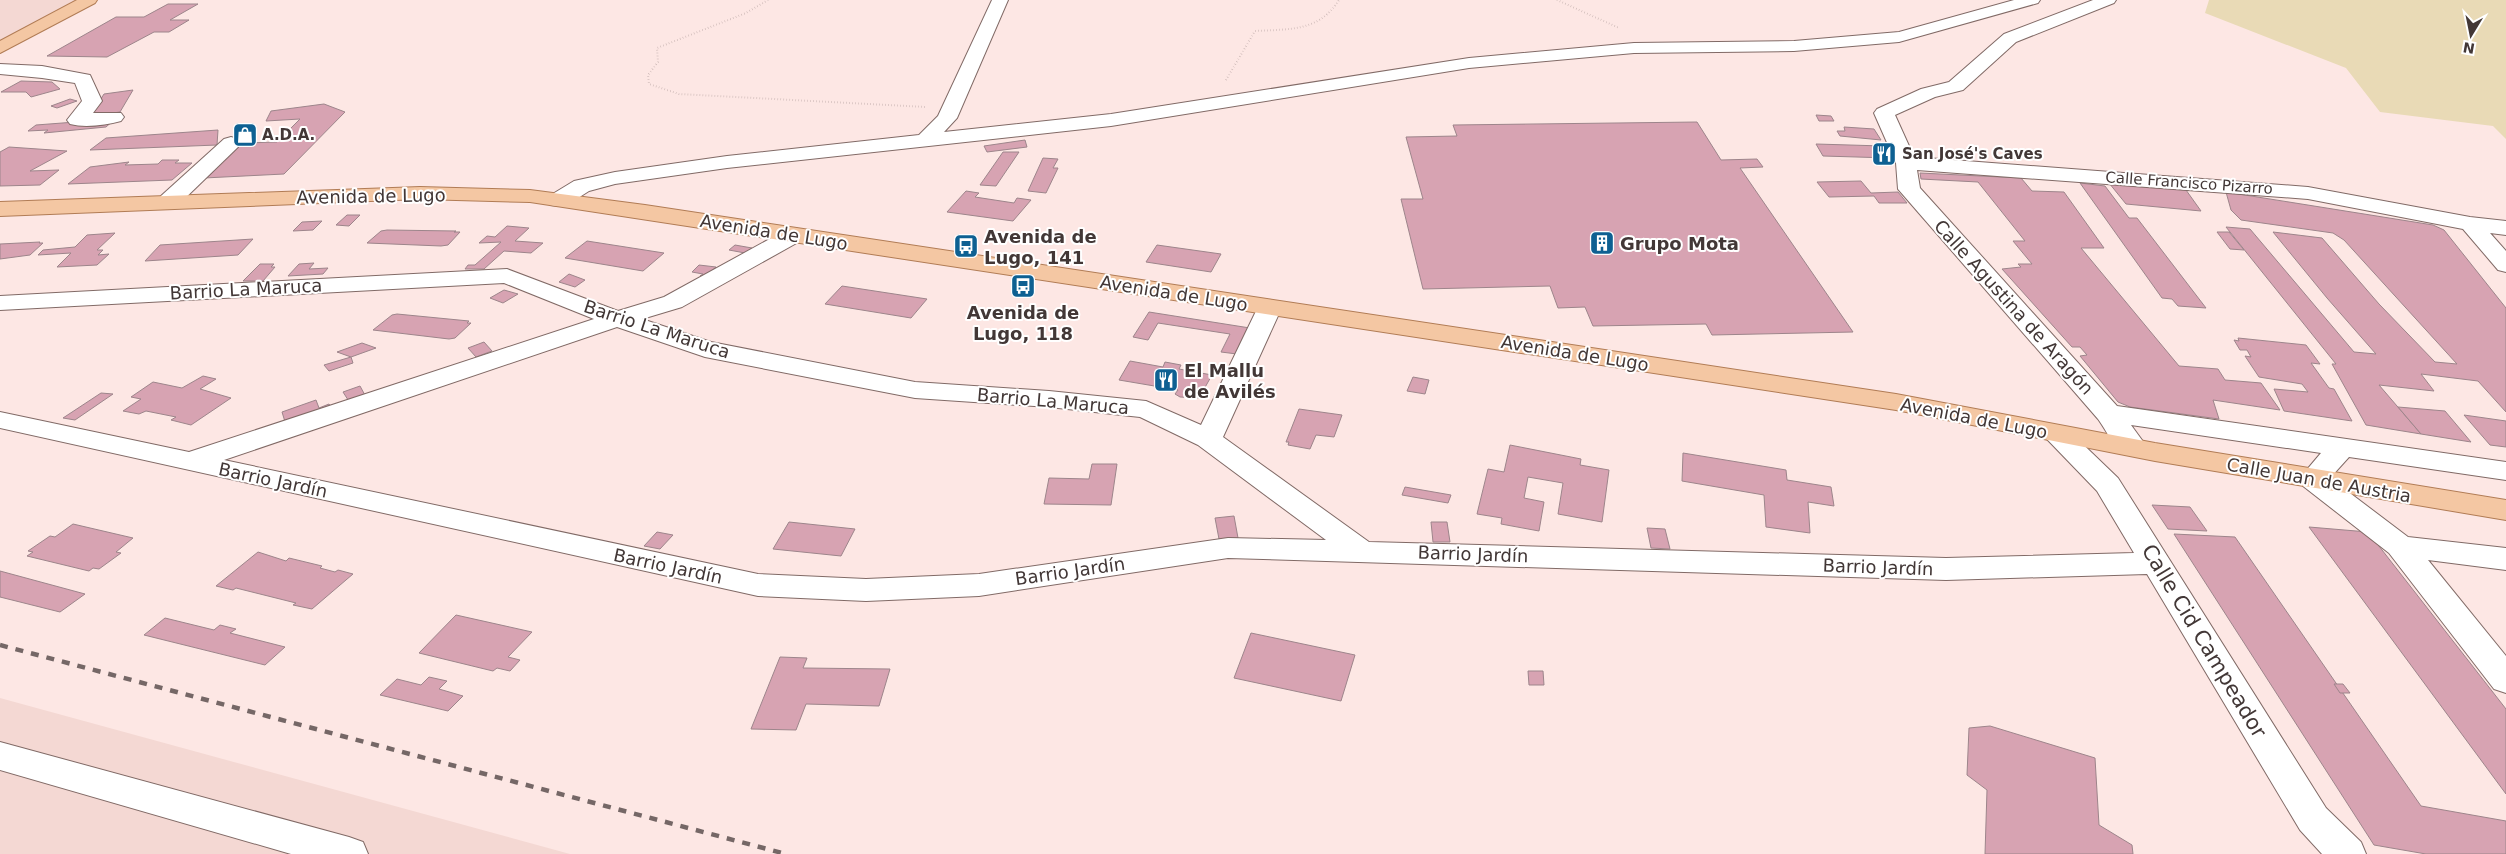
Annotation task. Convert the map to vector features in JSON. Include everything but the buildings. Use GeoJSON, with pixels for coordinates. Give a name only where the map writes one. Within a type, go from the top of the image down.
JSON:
{"type":"FeatureCollection","features":[{"type":"Feature","properties":{"kind":"main road"},"geometry":{"type":"LineString","coordinates":[[0,48],[84,1]]}},
{"type":"Feature","properties":{"kind":"main road","name":"Avenida de Lugo"},"geometry":{"type":"LineString","coordinates":[[0,209],[169,201],[420,193],[530,196],[1896,402],[2056,434],[2133,447]]}},
{"type":"Feature","properties":{"kind":"main road","name":"Calle Juan de Austria"},"geometry":{"type":"LineString","coordinates":[[2133,447],[2313,479],[2506,510]]}},
{"type":"Feature","properties":{"kind":"street"},"geometry":{"type":"LineString","coordinates":[[924,141],[947,118],[1000,0]]}},
{"type":"Feature","properties":{"kind":"street"},"geometry":{"type":"LineString","coordinates":[[559,200],[582,186],[615,178],[728,162],[1110,120],[1468,63],[1634,48],[1794,46],[1899,37],[2032,0]]}},
{"type":"Feature","properties":{"kind":"street","name":"Calle Agustina de Aragón"},"geometry":{"type":"LineString","coordinates":[[2108,0],[2010,38],[1956,86],[1928,93],[1884,113],[1906,163],[1909,189],[2108,413],[2133,447]]}},
{"type":"Feature","properties":{"kind":"street"},"geometry":{"type":"LineString","coordinates":[[0,69],[42,72],[83,79],[92,101],[77,120],[114,116]]}},
{"type":"Feature","properties":{"kind":"street"},"geometry":{"type":"LineString","coordinates":[[169,201],[231,143]]}},
{"type":"Feature","properties":{"kind":"street","name":"Calle Francisco Pizarro"},"geometry":{"type":"LineString","coordinates":[[1906,163],[2308,192],[2470,224],[2506,228]]}},
{"type":"Feature","properties":{"kind":"street"},"geometry":{"type":"LineString","coordinates":[[2470,224],[2506,265]]}},
{"type":"Feature","properties":{"kind":"street"},"geometry":{"type":"LineString","coordinates":[[190,462],[617,318],[673,302],[794,235]]}},
{"type":"Feature","properties":{"kind":"street","name":"Barrio La Maruca"},"geometry":{"type":"LineString","coordinates":[[0,303],[507,276],[705,349],[915,390],[1049,399],[1146,409],[1208,439],[1361,551]]}},
{"type":"Feature","properties":{"kind":"street"},"geometry":{"type":"LineString","coordinates":[[1208,439],[1270,307]]}},
{"type":"Feature","properties":{"kind":"street"},"geometry":{"type":"LineString","coordinates":[[2108,413],[2506,471]]}},
{"type":"Feature","properties":{"kind":"street","name":"Barrio Jardín"},"geometry":{"type":"LineString","coordinates":[[0,420],[758,585],[866,590],[979,585],[1228,548],[1946,569],[2157,563]]}},
{"type":"Feature","properties":{"kind":"street","name":"Calle Cid Campeador"},"geometry":{"type":"LineString","coordinates":[[2056,434],[2108,485],[2313,819],[2347,854]]}},
{"type":"Feature","properties":{"kind":"street"},"geometry":{"type":"LineString","coordinates":[[2342,447],[2313,479],[2400,546],[2506,680]]}},
{"type":"Feature","properties":{"kind":"street"},"geometry":{"type":"LineString","coordinates":[[2400,546],[2506,559]]}},
{"type":"Feature","properties":{"kind":"street"},"geometry":{"type":"LineString","coordinates":[[0,756],[349,854]]}},
{"type":"Feature","properties":{"kind":"path"},"geometry":{"type":"LineString","coordinates":[[768,0],[746,13],[657,48],[658,62],[648,75],[649,84],[679,94],[951,108]]}},
{"type":"Feature","properties":{"kind":"path"},"geometry":{"type":"LineString","coordinates":[[1212,105],[1255,31],[1301,27],[1321,22],[1334,11],[1339,0]]}},
{"type":"Feature","properties":{"kind":"path"},"geometry":{"type":"LineString","coordinates":[[1557,0],[1660,48]]}},
{"type":"Feature","properties":{"kind":"shaded area"},"geometry":{"type":"Polygon","coordinates":[[[0,0],[81,0],[0,43],[0,0]]]}},
{"type":"Feature","properties":{"kind":"shaded area"},"geometry":{"type":"Polygon","coordinates":[[[2209,0],[2506,0],[2506,139],[2493,126],[2380,112],[2346,68],[2205,13],[2209,0]]]}},
{"type":"Feature","properties":{"kind":"shaded area"},"geometry":{"type":"Polygon","coordinates":[[[0,698],[570,854],[0,854],[0,698]]]}},
{"type":"Feature","properties":{"kind":"railway"},"geometry":{"type":"LineString","coordinates":[[0,645],[786,854]]}},
{"type":"Feature","properties":{"kind":"place","name":"A.D.A."},"geometry":{"type":"Point","coordinates":[245,135]}},
{"type":"Feature","properties":{"kind":"place","name":"San José's Caves"},"geometry":{"type":"Point","coordinates":[1884,154]}},
{"type":"Feature","properties":{"kind":"place","name":"Grupo Mota"},"geometry":{"type":"Point","coordinates":[1602,243]}},
{"type":"Feature","properties":{"kind":"place","name":"Avenida de Lugo, 141"},"geometry":{"type":"Point","coordinates":[966,246]}},
{"type":"Feature","properties":{"kind":"place","name":"Avenida de Lugo, 118"},"geometry":{"type":"Point","coordinates":[1023,286]}},
{"type":"Feature","properties":{"kind":"place","name":"El Mallu de Avilés"},"geometry":{"type":"Point","coordinates":[1166,380]}}]}
